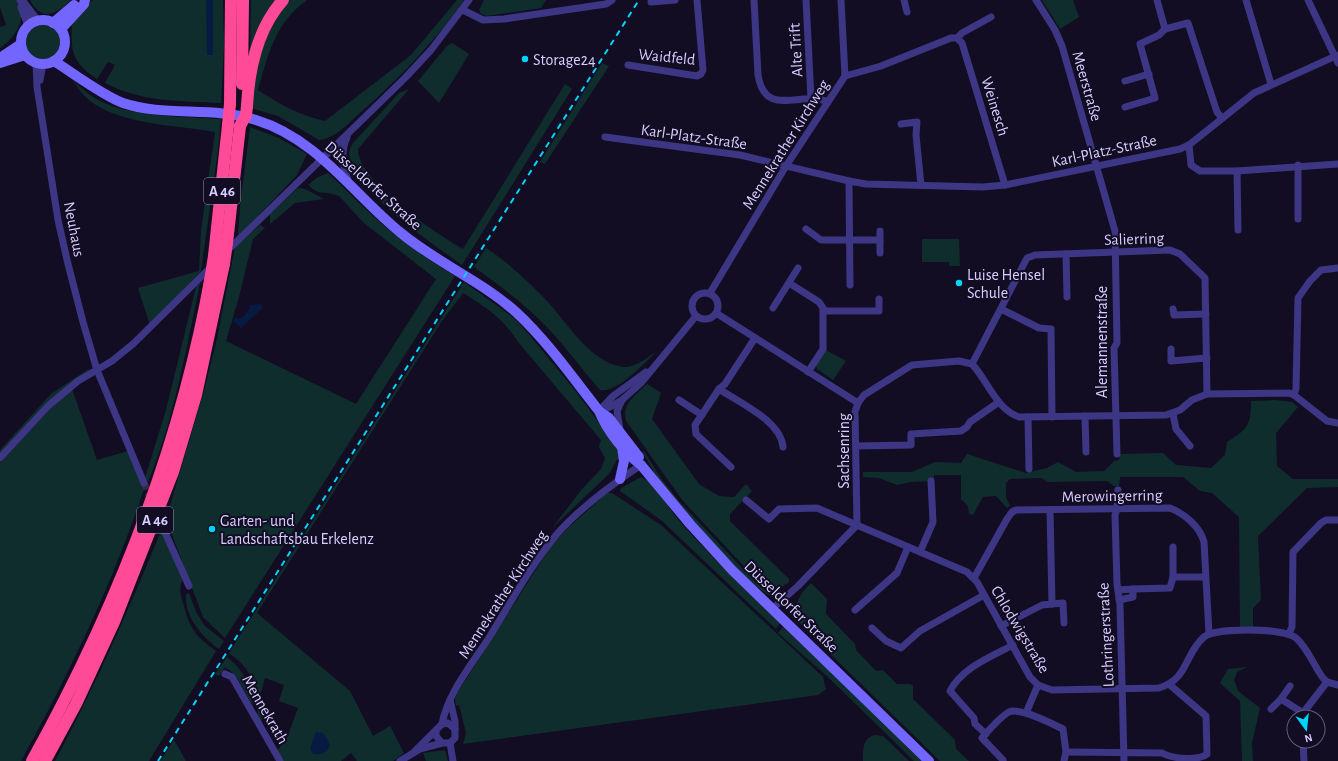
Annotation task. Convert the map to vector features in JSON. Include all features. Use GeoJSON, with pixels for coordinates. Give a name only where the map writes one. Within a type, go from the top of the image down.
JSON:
{"type":"FeatureCollection","features":[{"type":"Feature","properties":{"kind":"highway","name":"A 46"},"geometry":{"type":"LineString","coordinates":[[231,0],[239,105]]}},
{"type":"Feature","properties":{"kind":"highway","name":"A 46"},"geometry":{"type":"LineString","coordinates":[[32,761],[58,715],[101,622],[140,530],[178,421],[214,256],[234,126],[239,105],[243,0]]}},
{"type":"Feature","properties":{"kind":"highway"},"geometry":{"type":"LineString","coordinates":[[234,126],[246,115],[239,105],[248,84],[258,42],[270,17],[283,0]]}},
{"type":"Feature","properties":{"kind":"highway","name":"A 46"},"geometry":{"type":"LineString","coordinates":[[45,761],[76,704],[114,622],[173,472],[196,395],[224,264],[227,243],[234,126]]}},
{"type":"Feature","properties":{"kind":"main road"},"geometry":{"type":"LineString","coordinates":[[57,26],[81,0]]}},
{"type":"Feature","properties":{"kind":"main road"},"geometry":{"type":"LineString","coordinates":[[57,26],[84,4],[85,0]]}},
{"type":"Feature","properties":{"kind":"main road"},"geometry":{"type":"LineString","coordinates":[[45,20],[57,26],[65,40],[62,52],[54,61],[39,63],[25,55],[21,44],[24,30],[33,23],[45,20]]}},
{"type":"Feature","properties":{"kind":"main road"},"geometry":{"type":"LineString","coordinates":[[0,58],[21,44]]}},
{"type":"Feature","properties":{"kind":"main road","name":"Düsseldorfer Straße"},"geometry":{"type":"LineString","coordinates":[[62,52],[78,76]]}},
{"type":"Feature","properties":{"kind":"main road"},"geometry":{"type":"LineString","coordinates":[[0,63],[25,55]]}},
{"type":"Feature","properties":{"kind":"main road","name":"Düsseldorfer Straße"},"geometry":{"type":"LineString","coordinates":[[54,61],[97,89],[122,103],[151,109],[219,112],[257,120],[287,133],[323,158],[402,234],[516,312],[546,343],[599,411],[604,423],[621,445],[632,458],[641,465],[690,524],[772,609],[929,761]]}},
{"type":"Feature","properties":{"kind":"main road","name":"Düsseldorfer Straße"},"geometry":{"type":"LineString","coordinates":[[599,411],[609,418],[620,431],[637,454],[641,465]]}},
{"type":"Feature","properties":{"kind":"main road"},"geometry":{"type":"LineString","coordinates":[[620,479],[624,461],[621,445]]}},
{"type":"Feature","properties":{"kind":"street"},"geometry":{"type":"LineString","coordinates":[[20,0],[33,23]]}},
{"type":"Feature","properties":{"kind":"street"},"geometry":{"type":"LineString","coordinates":[[0,458],[48,406],[78,380],[97,370],[133,344],[243,235],[348,135],[405,78],[470,0]]}},
{"type":"Feature","properties":{"kind":"street"},"geometry":{"type":"LineString","coordinates":[[463,10],[484,20],[504,19],[589,3],[606,4],[612,0]]}},
{"type":"Feature","properties":{"kind":"street"},"geometry":{"type":"LineString","coordinates":[[651,2],[675,0]]}},
{"type":"Feature","properties":{"kind":"street","name":"Waidfeld"},"geometry":{"type":"LineString","coordinates":[[628,65],[697,76],[701,74],[703,70],[697,0]]}},
{"type":"Feature","properties":{"kind":"street"},"geometry":{"type":"LineString","coordinates":[[754,0],[760,86],[767,96],[774,101],[822,99],[828,102]]}},
{"type":"Feature","properties":{"kind":"street","name":"Alte Trift"},"geometry":{"type":"LineString","coordinates":[[806,0],[811,99]]}},
{"type":"Feature","properties":{"kind":"street","name":"Mennekrather Kirchweg"},"geometry":{"type":"LineString","coordinates":[[710,293],[786,166],[845,76],[841,0]]}},
{"type":"Feature","properties":{"kind":"street"},"geometry":{"type":"LineString","coordinates":[[904,0],[907,12]]}},
{"type":"Feature","properties":{"kind":"street","name":"Meerstraße"},"geometry":{"type":"LineString","coordinates":[[1036,0],[1055,30],[1062,46],[1115,231]]}},
{"type":"Feature","properties":{"kind":"street"},"geometry":{"type":"LineString","coordinates":[[1157,0],[1165,29]]}},
{"type":"Feature","properties":{"kind":"street"},"geometry":{"type":"LineString","coordinates":[[1246,0],[1271,84]]}},
{"type":"Feature","properties":{"kind":"street"},"geometry":{"type":"LineString","coordinates":[[1308,0],[1336,55],[1338,63]]}},
{"type":"Feature","properties":{"kind":"street"},"geometry":{"type":"LineString","coordinates":[[845,76],[881,66],[951,38],[957,38],[962,33],[991,17]]}},
{"type":"Feature","properties":{"kind":"street"},"geometry":{"type":"LineString","coordinates":[[1125,107],[1155,98],[1140,44],[1159,35],[1165,29],[1188,23],[1217,112],[1222,118]]}},
{"type":"Feature","properties":{"kind":"street","name":"Weinesch"},"geometry":{"type":"LineString","coordinates":[[957,38],[962,44],[1005,185]]}},
{"type":"Feature","properties":{"kind":"street","name":"Karl-Platz-Straße"},"geometry":{"type":"LineString","coordinates":[[605,137],[740,155],[866,184],[983,187],[1005,185],[1189,145],[1254,93],[1336,55]]}},
{"type":"Feature","properties":{"kind":"street","name":"Neuhaus"},"geometry":{"type":"LineString","coordinates":[[39,63],[38,92],[57,213],[68,264],[97,370],[144,483]]}},
{"type":"Feature","properties":{"kind":"street"},"geometry":{"type":"LineString","coordinates":[[1125,81],[1149,74]]}},
{"type":"Feature","properties":{"kind":"street"},"geometry":{"type":"LineString","coordinates":[[901,124],[917,122],[916,135],[921,185]]}},
{"type":"Feature","properties":{"kind":"street"},"geometry":{"type":"LineString","coordinates":[[348,135],[342,152],[343,165],[349,183]]}},
{"type":"Feature","properties":{"kind":"street"},"geometry":{"type":"LineString","coordinates":[[1189,145],[1191,165],[1200,171],[1237,171],[1338,164]]}},
{"type":"Feature","properties":{"kind":"street"},"geometry":{"type":"LineString","coordinates":[[1298,166],[1298,219]]}},
{"type":"Feature","properties":{"kind":"street"},"geometry":{"type":"LineString","coordinates":[[1237,171],[1238,230]]}},
{"type":"Feature","properties":{"kind":"street"},"geometry":{"type":"LineString","coordinates":[[849,181],[850,285]]}},
{"type":"Feature","properties":{"kind":"street"},"geometry":{"type":"LineString","coordinates":[[806,229],[821,240],[880,240]]}},
{"type":"Feature","properties":{"kind":"street"},"geometry":{"type":"LineString","coordinates":[[880,231],[880,253]]}},
{"type":"Feature","properties":{"kind":"street","name":"Alemannenstraße"},"geometry":{"type":"LineString","coordinates":[[1115,231],[1117,454]]}},
{"type":"Feature","properties":{"kind":"street","name":"Salierring"},"geometry":{"type":"LineString","coordinates":[[972,364],[1027,258],[1035,255],[1170,250],[1180,254],[1205,278],[1207,394]]}},
{"type":"Feature","properties":{"kind":"street"},"geometry":{"type":"LineString","coordinates":[[1066,254],[1067,297]]}},
{"type":"Feature","properties":{"kind":"street"},"geometry":{"type":"LineString","coordinates":[[773,308],[798,268]]}},
{"type":"Feature","properties":{"kind":"street"},"geometry":{"type":"LineString","coordinates":[[1294,395],[1296,389],[1298,298],[1310,280],[1321,270],[1338,268]]}},
{"type":"Feature","properties":{"kind":"street"},"geometry":{"type":"LineString","coordinates":[[789,283],[819,302],[823,311],[823,349],[808,372]]}},
{"type":"Feature","properties":{"kind":"street"},"geometry":{"type":"LineString","coordinates":[[710,293],[717,300],[718,309],[716,313],[709,318],[696,316],[692,309],[692,300],[698,294],[710,293]]}},
{"type":"Feature","properties":{"kind":"street"},"geometry":{"type":"LineString","coordinates":[[823,311],[879,311],[879,299]]}},
{"type":"Feature","properties":{"kind":"street"},"geometry":{"type":"LineString","coordinates":[[1173,308],[1174,315],[1206,314]]}},
{"type":"Feature","properties":{"kind":"street"},"geometry":{"type":"LineString","coordinates":[[1001,309],[1039,328],[1051,330],[1052,417]]}},
{"type":"Feature","properties":{"kind":"street","name":"Sachsenring"},"geometry":{"type":"LineString","coordinates":[[716,313],[858,403],[855,412],[857,525]]}},
{"type":"Feature","properties":{"kind":"street"},"geometry":{"type":"LineString","coordinates":[[599,411],[622,400],[641,383],[696,316]]}},
{"type":"Feature","properties":{"kind":"street"},"geometry":{"type":"LineString","coordinates":[[731,467],[696,434],[695,425],[719,389],[725,384],[755,338]]}},
{"type":"Feature","properties":{"kind":"street"},"geometry":{"type":"LineString","coordinates":[[1171,349],[1171,361],[1207,358]]}},
{"type":"Feature","properties":{"kind":"street"},"geometry":{"type":"LineString","coordinates":[[858,403],[864,395],[912,365],[959,361],[972,364],[999,402],[1011,414],[1028,418],[1173,414],[1192,400],[1207,394],[1255,393],[1294,395],[1327,421],[1338,423]]}},
{"type":"Feature","properties":{"kind":"street"},"geometry":{"type":"LineString","coordinates":[[599,411],[613,396],[654,366]]}},
{"type":"Feature","properties":{"kind":"street"},"geometry":{"type":"LineString","coordinates":[[719,389],[773,424],[783,440],[783,448]]}},
{"type":"Feature","properties":{"kind":"street"},"geometry":{"type":"LineString","coordinates":[[620,431],[617,411],[622,400]]}},
{"type":"Feature","properties":{"kind":"street"},"geometry":{"type":"LineString","coordinates":[[679,400],[702,414]]}},
{"type":"Feature","properties":{"kind":"street"},"geometry":{"type":"LineString","coordinates":[[856,446],[911,445],[911,434],[961,431],[968,427],[970,422],[999,402]]}},
{"type":"Feature","properties":{"kind":"street"},"geometry":{"type":"LineString","coordinates":[[1173,414],[1176,429],[1190,446]]}},
{"type":"Feature","properties":{"kind":"street"},"geometry":{"type":"LineString","coordinates":[[1085,416],[1086,452]]}},
{"type":"Feature","properties":{"kind":"street"},"geometry":{"type":"LineString","coordinates":[[1028,418],[1029,469]]}},
{"type":"Feature","properties":{"kind":"street","name":"Mennekrather Kirchweg"},"geometry":{"type":"LineString","coordinates":[[436,731],[442,724],[450,700],[506,610],[558,533],[620,479],[641,465]]}},
{"type":"Feature","properties":{"kind":"street"},"geometry":{"type":"LineString","coordinates":[[920,552],[933,522],[931,481]]}},
{"type":"Feature","properties":{"kind":"street"},"geometry":{"type":"LineString","coordinates":[[1117,509],[1118,490]]}},
{"type":"Feature","properties":{"kind":"street","name":"Chlodwigstraße"},"geometry":{"type":"LineString","coordinates":[[746,500],[769,519],[779,509],[817,508],[967,572],[974,578],[1030,677],[1038,685],[1052,690],[1159,688],[1170,685]]}},
{"type":"Feature","properties":{"kind":"street","name":"Merowingerring"},"geometry":{"type":"LineString","coordinates":[[974,578],[1012,512],[1016,510],[1170,508],[1184,516],[1202,535],[1204,542],[1209,634]]}},
{"type":"Feature","properties":{"kind":"street","name":"Lothringerstraße"},"geometry":{"type":"LineString","coordinates":[[1117,509],[1115,515],[1124,761]]}},
{"type":"Feature","properties":{"kind":"street"},"geometry":{"type":"LineString","coordinates":[[1050,510],[1052,604]]}},
{"type":"Feature","properties":{"kind":"street"},"geometry":{"type":"LineString","coordinates":[[1289,633],[1292,627],[1293,552],[1320,523],[1326,520],[1338,520]]}},
{"type":"Feature","properties":{"kind":"street"},"geometry":{"type":"LineString","coordinates":[[772,609],[798,586],[857,525]]}},
{"type":"Feature","properties":{"kind":"street"},"geometry":{"type":"LineString","coordinates":[[163,528],[189,586]]}},
{"type":"Feature","properties":{"kind":"street"},"geometry":{"type":"LineString","coordinates":[[1118,590],[1170,588],[1173,577],[1173,546]]}},
{"type":"Feature","properties":{"kind":"street"},"geometry":{"type":"LineString","coordinates":[[855,610],[896,573],[908,547]]}},
{"type":"Feature","properties":{"kind":"street"},"geometry":{"type":"LineString","coordinates":[[1173,577],[1205,577]]}},
{"type":"Feature","properties":{"kind":"street"},"geometry":{"type":"LineString","coordinates":[[1119,600],[1133,598],[1133,590]]}},
{"type":"Feature","properties":{"kind":"street"},"geometry":{"type":"LineString","coordinates":[[872,628],[886,641],[901,648],[920,631],[984,594]]}},
{"type":"Feature","properties":{"kind":"street"},"geometry":{"type":"LineString","coordinates":[[1001,626],[1042,605],[1063,603],[1064,623]]}},
{"type":"Feature","properties":{"kind":"street"},"geometry":{"type":"LineString","coordinates":[[1066,752],[1162,753],[1174,759],[1200,760],[1208,754],[1206,716],[1170,685],[1177,679],[1203,638],[1209,634],[1222,631],[1247,630],[1289,633],[1297,638],[1320,674],[1327,682],[1338,685]]}},
{"type":"Feature","properties":{"kind":"street"},"geometry":{"type":"LineString","coordinates":[[986,734],[975,724],[974,718],[950,691],[954,683],[973,667],[1013,646]]}},
{"type":"Feature","properties":{"kind":"street","name":"Mennekrath"},"geometry":{"type":"LineString","coordinates":[[225,674],[232,677],[280,761]]}},
{"type":"Feature","properties":{"kind":"street"},"geometry":{"type":"LineString","coordinates":[[1307,709],[1327,682]]}},
{"type":"Feature","properties":{"kind":"street"},"geometry":{"type":"LineString","coordinates":[[1026,713],[1038,685]]}},
{"type":"Feature","properties":{"kind":"street"},"geometry":{"type":"LineString","coordinates":[[1271,709],[1282,699],[1290,686]]}},
{"type":"Feature","properties":{"kind":"street"},"geometry":{"type":"LineString","coordinates":[[1282,699],[1295,709]]}},
{"type":"Feature","properties":{"kind":"street"},"geometry":{"type":"LineString","coordinates":[[413,753],[446,743],[455,738],[455,721],[450,700]]}},
{"type":"Feature","properties":{"kind":"street"},"geometry":{"type":"LineString","coordinates":[[1003,760],[982,738],[1008,712],[1015,711],[1026,713],[1063,729],[1066,752],[1064,761]]}},
{"type":"Feature","properties":{"kind":"street"},"geometry":{"type":"LineString","coordinates":[[442,724],[451,724],[455,729]]}},
{"type":"Feature","properties":{"kind":"street"},"geometry":{"type":"LineString","coordinates":[[400,761],[413,753],[436,731],[438,739],[446,743],[452,761]]}},
{"type":"Feature","properties":{"kind":"street"},"geometry":{"type":"LineString","coordinates":[[1303,749],[1304,761]]}},
{"type":"Feature","properties":{"kind":"green space"},"geometry":{"type":"Polygon","coordinates":[[[0,0],[17,0],[21,11],[21,20],[15,34],[0,48],[0,27],[6,25],[0,7],[0,0]]]}},
{"type":"Feature","properties":{"kind":"green space"},"geometry":{"type":"Polygon","coordinates":[[[30,0],[71,0],[55,12],[44,14],[39,12],[30,0]]]}},
{"type":"Feature","properties":{"kind":"green space"},"geometry":{"type":"Polygon","coordinates":[[[93,0],[223,0],[224,45],[221,103],[176,101],[147,97],[119,89],[105,83],[115,65],[108,62],[97,79],[90,74],[79,63],[73,51],[72,27],[70,22],[93,0]]]}},
{"type":"Feature","properties":{"kind":"green space"},"geometry":{"type":"Polygon","coordinates":[[[251,0],[279,0],[250,59],[251,0]]]}},
{"type":"Feature","properties":{"kind":"green space"},"geometry":{"type":"Polygon","coordinates":[[[290,0],[307,0],[287,19],[274,40],[265,64],[258,90],[290,109],[325,121],[411,55],[457,0],[464,0],[429,45],[389,86],[337,133],[325,139],[319,140],[278,116],[251,108],[257,64],[273,24],[290,0]]]}},
{"type":"Feature","properties":{"kind":"green space"},"geometry":{"type":"Polygon","coordinates":[[[484,0],[546,0],[541,8],[487,16],[481,14],[479,10],[484,0]]]}},
{"type":"Feature","properties":{"kind":"green space"},"geometry":{"type":"Polygon","coordinates":[[[1042,0],[1073,0],[1079,17],[1060,29],[1042,0]]]}},
{"type":"Feature","properties":{"kind":"green space"},"geometry":{"type":"Polygon","coordinates":[[[46,25],[55,30],[59,35],[59,49],[55,54],[50,58],[40,59],[36,58],[27,49],[26,39],[27,35],[36,26],[46,25]]]}},
{"type":"Feature","properties":{"kind":"green space"},"geometry":{"type":"Polygon","coordinates":[[[452,43],[469,54],[439,103],[418,81],[447,46],[452,43]]]}},
{"type":"Feature","properties":{"kind":"green space"},"geometry":{"type":"Polygon","coordinates":[[[602,63],[609,66],[545,164],[540,162],[602,63]]]}},
{"type":"Feature","properties":{"kind":"green space"},"geometry":{"type":"Polygon","coordinates":[[[69,76],[80,87],[100,101],[127,110],[176,117],[221,119],[201,271],[150,325],[138,288],[199,271],[201,231],[215,132],[149,123],[116,115],[89,100],[83,95],[69,76]]]}},
{"type":"Feature","properties":{"kind":"green space"},"geometry":{"type":"Polygon","coordinates":[[[565,84],[572,89],[462,265],[415,230],[378,199],[363,183],[353,168],[349,154],[353,143],[399,93],[409,89],[358,149],[361,162],[371,177],[400,206],[463,249],[565,84]]]}},
{"type":"Feature","properties":{"kind":"green space"},"geometry":{"type":"Polygon","coordinates":[[[250,127],[279,138],[307,154],[297,175],[238,237],[240,206],[250,127]]]}},
{"type":"Feature","properties":{"kind":"green space"},"geometry":{"type":"Polygon","coordinates":[[[328,173],[392,233],[433,263],[455,276],[225,638],[203,617],[166,519],[204,391],[217,339],[235,247],[260,225],[265,228],[253,239],[239,297],[226,341],[356,404],[436,279],[364,223],[339,196],[316,191],[308,185],[318,177],[328,173]]]}},
{"type":"Feature","properties":{"kind":"green space"},"geometry":{"type":"Polygon","coordinates":[[[298,188],[305,189],[324,199],[295,203],[270,224],[270,214],[298,188]]]}},
{"type":"Feature","properties":{"kind":"green space"},"geometry":{"type":"Polygon","coordinates":[[[922,239],[959,239],[960,266],[949,266],[949,262],[922,262],[922,239]]]}},
{"type":"Feature","properties":{"kind":"green space"},"geometry":{"type":"Polygon","coordinates":[[[486,248],[511,266],[526,280],[548,302],[581,341],[601,358],[611,364],[627,367],[640,362],[656,352],[638,370],[615,387],[607,390],[600,390],[550,330],[534,314],[474,267],[486,248]]]}},
{"type":"Feature","properties":{"kind":"green space"},"geometry":{"type":"Polygon","coordinates":[[[464,282],[514,318],[527,332],[578,394],[617,448],[622,459],[617,460],[609,474],[553,527],[582,489],[601,469],[605,458],[599,447],[601,440],[500,319],[463,293],[442,321],[257,613],[350,691],[373,736],[390,726],[404,753],[393,761],[357,761],[351,753],[341,761],[283,761],[277,751],[287,738],[298,708],[279,701],[284,685],[265,678],[260,696],[262,721],[260,722],[257,711],[255,685],[245,668],[229,653],[464,282]]]}},
{"type":"Feature","properties":{"kind":"green space"},"geometry":{"type":"Polygon","coordinates":[[[200,283],[172,409],[148,482],[145,478],[166,410],[196,287],[200,283]]]}},
{"type":"Feature","properties":{"kind":"green space"},"geometry":{"type":"Polygon","coordinates":[[[826,350],[846,361],[833,380],[817,369],[816,365],[826,350]]]}},
{"type":"Feature","properties":{"kind":"green space"},"geometry":{"type":"Polygon","coordinates":[[[90,368],[53,399],[0,455],[0,450],[51,394],[90,368]]]}},
{"type":"Feature","properties":{"kind":"green space"},"geometry":{"type":"Polygon","coordinates":[[[647,384],[661,393],[652,419],[699,484],[719,496],[734,497],[746,484],[752,491],[730,514],[730,521],[789,579],[789,582],[773,593],[754,577],[683,501],[626,421],[625,415],[630,400],[647,384]]]}},
{"type":"Feature","properties":{"kind":"green space"},"geometry":{"type":"Polygon","coordinates":[[[72,389],[97,460],[128,451],[144,489],[132,524],[89,628],[39,728],[21,761],[0,761],[0,463],[48,410],[72,389]]]}},
{"type":"Feature","properties":{"kind":"green space"},"geometry":{"type":"Polygon","coordinates":[[[1275,400],[1292,402],[1298,407],[1276,433],[1277,466],[1293,479],[1338,479],[1338,487],[1307,488],[1258,536],[1261,600],[1253,608],[1253,627],[1240,628],[1239,517],[1212,493],[1200,491],[1183,477],[1120,477],[1119,486],[1114,486],[1107,481],[1047,482],[1042,478],[1010,479],[1006,483],[1006,497],[1010,506],[1007,508],[996,496],[983,497],[973,515],[969,514],[968,506],[961,499],[961,475],[934,475],[934,481],[911,482],[897,485],[879,478],[863,477],[863,472],[912,472],[935,462],[961,463],[967,454],[1026,473],[1047,468],[1058,462],[1076,472],[1104,471],[1114,461],[1119,460],[1120,454],[1163,453],[1176,465],[1211,468],[1225,455],[1227,442],[1244,430],[1247,426],[1250,416],[1251,401],[1275,400]]]}},
{"type":"Feature","properties":{"kind":"green space"},"geometry":{"type":"Polygon","coordinates":[[[644,451],[660,477],[679,501],[756,583],[773,596],[764,592],[750,581],[696,524],[658,478],[642,452],[644,451]]]}},
{"type":"Feature","properties":{"kind":"green space"},"geometry":{"type":"Polygon","coordinates":[[[641,477],[658,491],[676,517],[705,549],[780,623],[776,629],[661,520],[620,491],[621,488],[641,477]]]}},
{"type":"Feature","properties":{"kind":"green space"},"geometry":{"type":"Polygon","coordinates":[[[607,493],[612,493],[661,525],[823,677],[826,689],[818,695],[463,744],[466,733],[459,705],[456,706],[455,699],[458,692],[551,546],[568,528],[607,493]]]}},
{"type":"Feature","properties":{"kind":"green space"},"geometry":{"type":"Polygon","coordinates":[[[161,531],[183,578],[180,588],[188,619],[198,636],[216,651],[149,761],[55,761],[111,648],[161,531]]]}},
{"type":"Feature","properties":{"kind":"green space"},"geometry":{"type":"Polygon","coordinates":[[[811,583],[827,599],[826,614],[855,644],[856,650],[876,671],[883,670],[897,684],[910,684],[913,686],[913,699],[955,740],[956,749],[969,761],[940,761],[800,623],[792,611],[802,593],[811,583]]]}},
{"type":"Feature","properties":{"kind":"green space"},"geometry":{"type":"Polygon","coordinates":[[[189,593],[196,612],[205,626],[224,641],[219,649],[206,638],[191,618],[186,602],[186,594],[189,593]]]}},
{"type":"Feature","properties":{"kind":"green space"},"geometry":{"type":"Polygon","coordinates":[[[783,627],[924,761],[914,761],[828,677],[778,633],[783,627]]]}},
{"type":"Feature","properties":{"kind":"green space"},"geometry":{"type":"Polygon","coordinates":[[[227,657],[238,667],[246,678],[253,706],[238,679],[232,672],[225,667],[219,676],[215,674],[227,657]]]}},
{"type":"Feature","properties":{"kind":"green space"},"geometry":{"type":"Polygon","coordinates":[[[1247,667],[1237,672],[1234,680],[1238,691],[1260,708],[1252,743],[1253,761],[1242,761],[1240,701],[1220,683],[1228,669],[1247,667]]]}},
{"type":"Feature","properties":{"kind":"green space"},"geometry":{"type":"Polygon","coordinates":[[[875,735],[883,736],[909,761],[863,761],[863,749],[865,742],[875,735]]]}},
{"type":"Feature","properties":{"kind":"green space"},"geometry":{"type":"Polygon","coordinates":[[[174,740],[186,761],[160,761],[174,740]]]}},
{"type":"Feature","properties":{"kind":"green space"},"geometry":{"type":"Polygon","coordinates":[[[445,750],[448,761],[426,761],[423,753],[445,750]]]}},
{"type":"Feature","properties":{"kind":"water"},"geometry":{"type":"Polygon","coordinates":[[[206,0],[213,0],[213,55],[207,55],[206,0]]]}},
{"type":"Feature","properties":{"kind":"water"},"geometry":{"type":"Polygon","coordinates":[[[261,304],[263,308],[241,328],[233,321],[236,317],[240,319],[245,315],[251,305],[261,304]]]}},
{"type":"Feature","properties":{"kind":"water"},"geometry":{"type":"Polygon","coordinates":[[[316,732],[323,733],[330,746],[323,753],[313,754],[310,748],[316,732]]]}},
{"type":"Feature","properties":{"kind":"tunnel"},"geometry":{"type":"LineString","coordinates":[[144,483],[151,500]]}},
{"type":"Feature","properties":{"kind":"railway"},"geometry":{"type":"LineString","coordinates":[[158,761],[639,0]]}},
{"type":"Feature","properties":{"kind":"place","name":"Storage24"},"geometry":{"type":"Point","coordinates":[525,59]}},
{"type":"Feature","properties":{"kind":"place","name":"Luise Hensel Schule"},"geometry":{"type":"Point","coordinates":[959,283]}},
{"type":"Feature","properties":{"kind":"place","name":"Garten- und Landschaftsbau Erkelenz"},"geometry":{"type":"Point","coordinates":[212,529]}}]}
